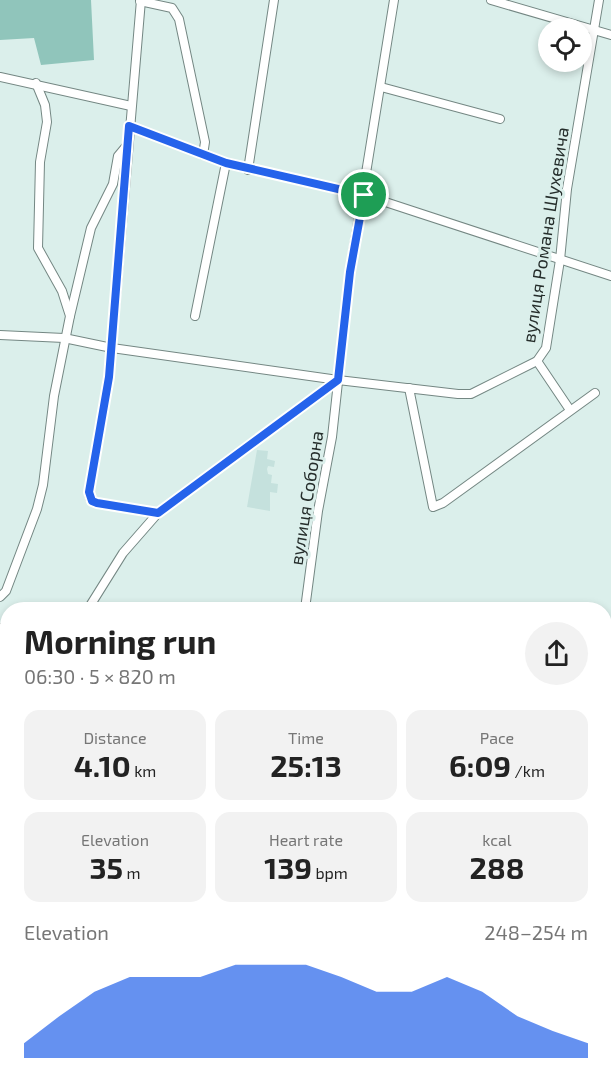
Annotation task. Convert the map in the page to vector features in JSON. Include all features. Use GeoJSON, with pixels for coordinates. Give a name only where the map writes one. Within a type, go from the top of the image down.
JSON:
{"type":"FeatureCollection","features":[{"type":"Feature","properties":{"kind":"street"},"geometry":{"type":"LineString","coordinates":[[248,170],[274,0]]}},
{"type":"Feature","properties":{"kind":"street","name":"вулиця Соборна"},"geometry":{"type":"LineString","coordinates":[[306,602],[338,380],[350,272],[394,0]]}},
{"type":"Feature","properties":{"kind":"street"},"geometry":{"type":"LineString","coordinates":[[491,0],[611,35]]}},
{"type":"Feature","properties":{"kind":"street","name":"вулиця Романа Шухевича"},"geometry":{"type":"LineString","coordinates":[[0,335],[64,338],[112,348],[338,380],[471,394],[537,361],[546,348],[560,260],[567,189],[599,0]]}},
{"type":"Feature","properties":{"kind":"street"},"geometry":{"type":"LineString","coordinates":[[158,513],[97,503],[90,498],[89,486],[109,377],[140,1],[172,8],[179,19],[205,142],[203,155]]}},
{"type":"Feature","properties":{"kind":"street"},"geometry":{"type":"LineString","coordinates":[[0,77],[36,83],[131,106]]}},
{"type":"Feature","properties":{"kind":"street"},"geometry":{"type":"LineString","coordinates":[[36,83],[45,105],[47,122],[40,162],[38,248],[62,291],[70,316]]}},
{"type":"Feature","properties":{"kind":"street"},"geometry":{"type":"LineString","coordinates":[[381,87],[440,105],[500,119]]}},
{"type":"Feature","properties":{"kind":"street"},"geometry":{"type":"LineString","coordinates":[[129,126],[248,170],[364,195],[611,276]]}},
{"type":"Feature","properties":{"kind":"street"},"geometry":{"type":"LineString","coordinates":[[0,597],[6,591],[43,484],[49,429],[64,338],[91,228],[113,184],[118,156],[129,142]]}},
{"type":"Feature","properties":{"kind":"street"},"geometry":{"type":"LineString","coordinates":[[195,316],[226,163]]}},
{"type":"Feature","properties":{"kind":"street"},"geometry":{"type":"LineString","coordinates":[[537,361],[570,410]]}},
{"type":"Feature","properties":{"kind":"street"},"geometry":{"type":"LineString","coordinates":[[92,602],[123,553],[158,513],[338,380]]}},
{"type":"Feature","properties":{"kind":"street"},"geometry":{"type":"LineString","coordinates":[[409,388],[432,507],[443,503],[595,393]]}},
{"type":"Feature","properties":{"kind":"shaded area"},"geometry":{"type":"Polygon","coordinates":[[[257,450],[268,451],[267,459],[275,461],[274,467],[268,466],[267,469],[268,474],[272,475],[271,483],[278,484],[277,493],[270,492],[270,511],[247,507],[257,450]]]}},
{"type":"Feature","properties":{"kind":"green space"},"geometry":{"type":"Polygon","coordinates":[[[0,0],[91,0],[94,60],[41,65],[34,38],[0,40],[0,0]]]}},
{"type":"Feature","properties":{"kind":"route"},"geometry":{"type":"LineString","coordinates":[[129,126],[248,170],[364,195],[350,272],[338,380],[158,513],[92,501],[89,486],[109,377],[129,126]]}}]}
